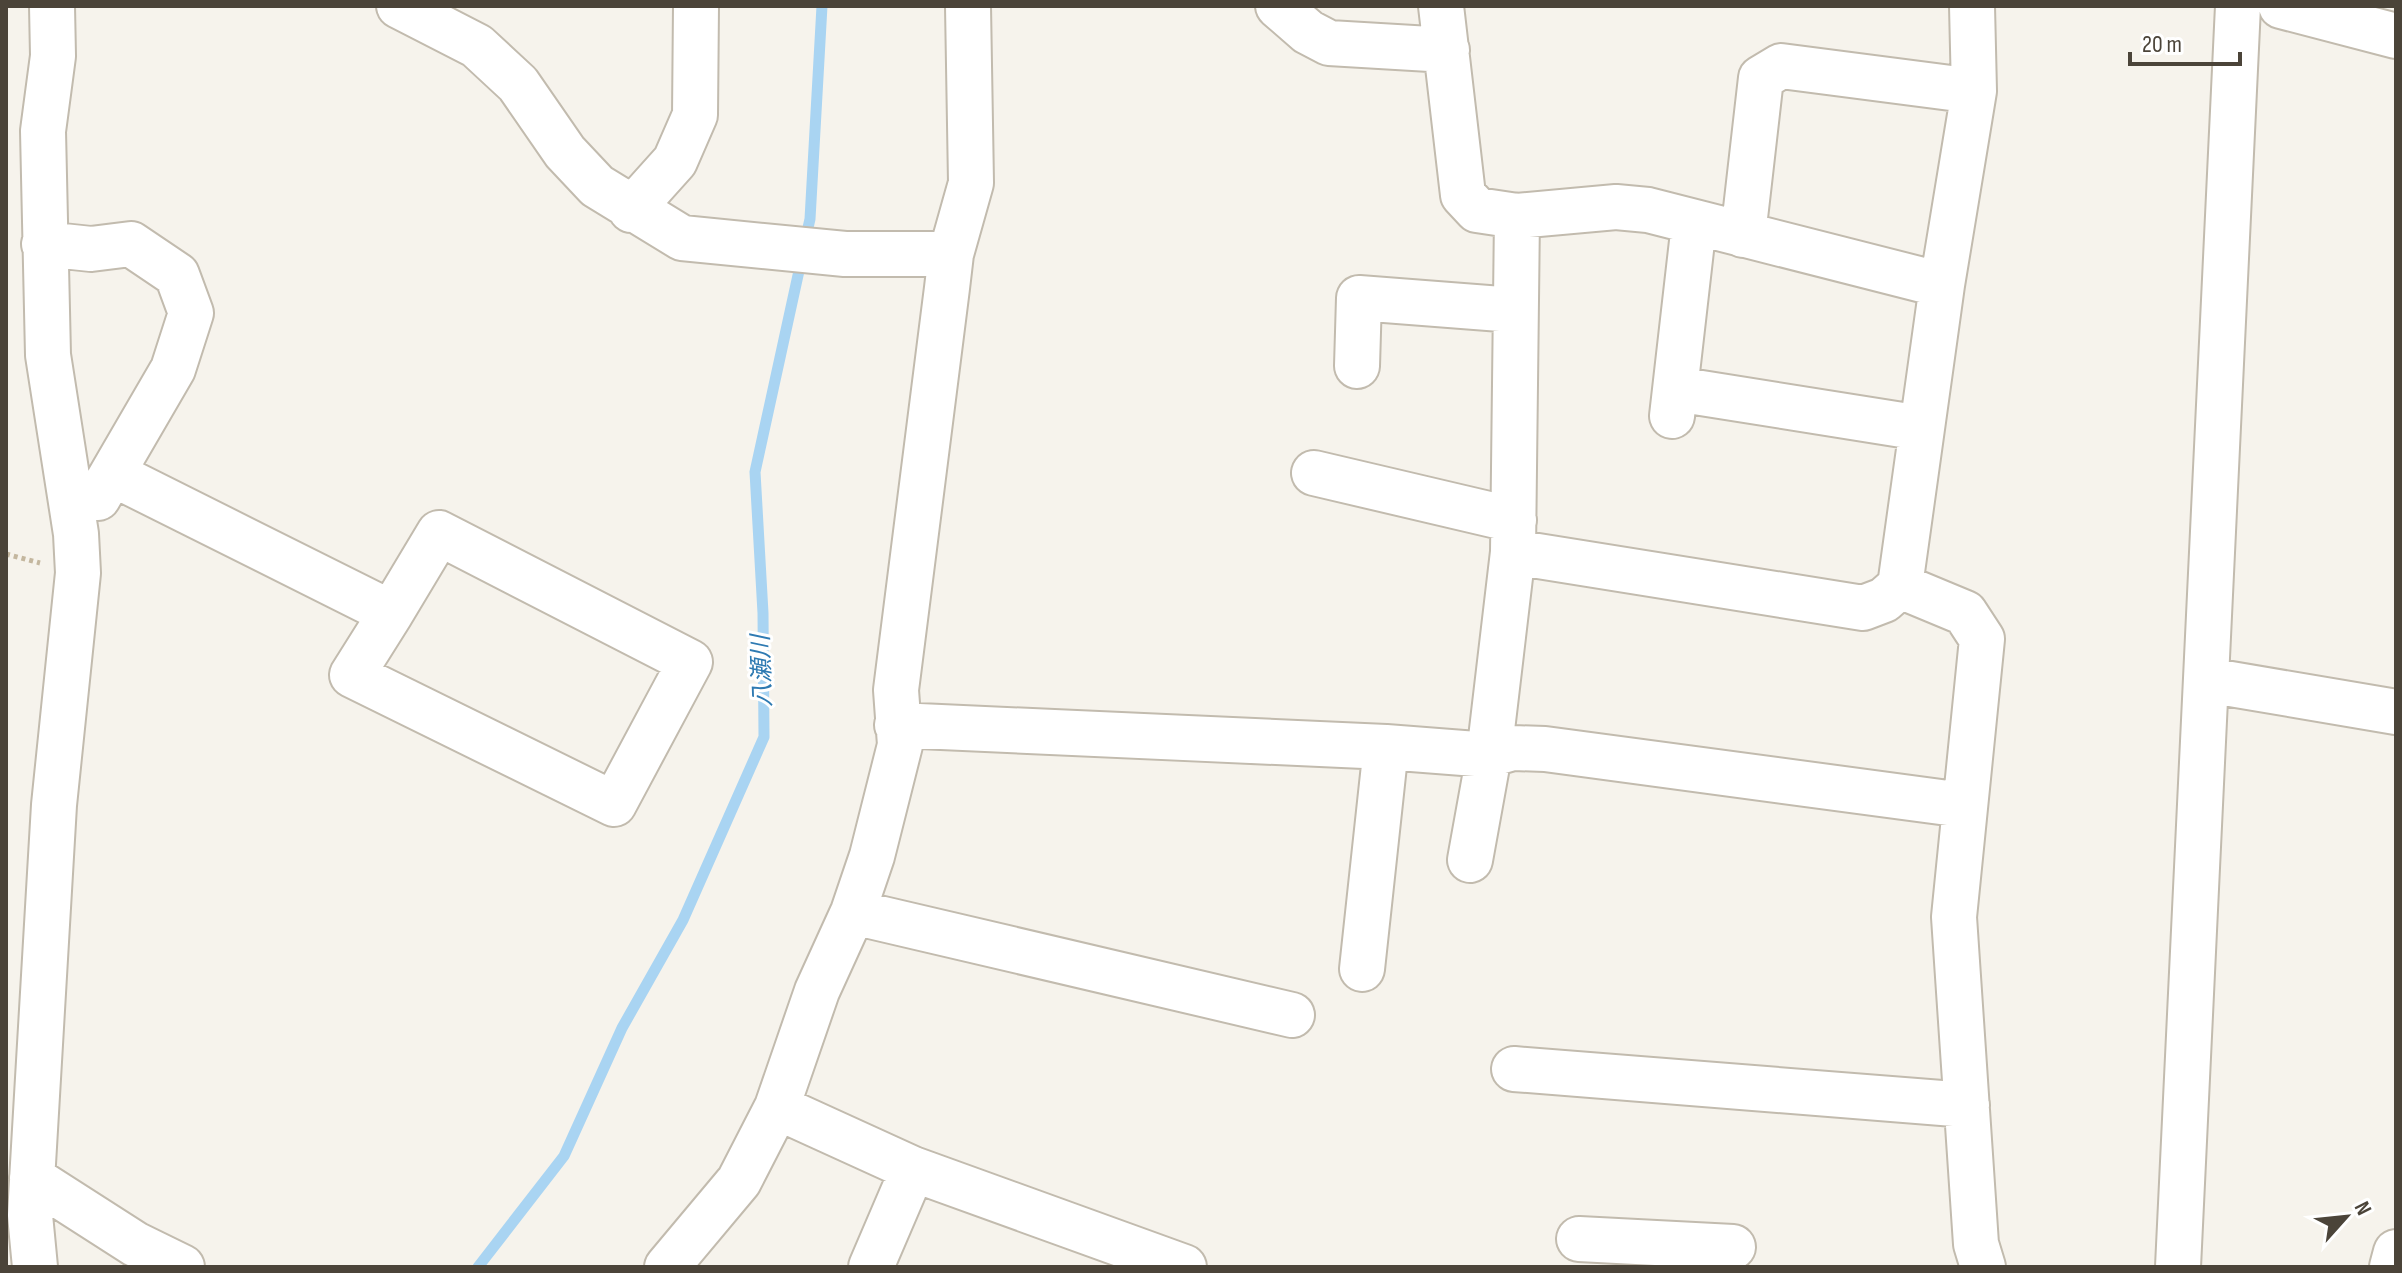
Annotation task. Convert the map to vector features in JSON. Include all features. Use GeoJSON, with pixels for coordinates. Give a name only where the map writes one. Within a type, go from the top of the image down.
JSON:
{"type":"FeatureCollection","features":[{"type":"Feature","properties":{"kind":"street"},"geometry":{"type":"LineString","coordinates":[[35,1267],[30,1215],[54,805],[78,573],[76,534],[48,355],[43,131],[53,56],[52,6]]}},
{"type":"Feature","properties":{"kind":"street"},"geometry":{"type":"LineString","coordinates":[[399,6],[477,46],[518,84],[565,152],[597,186],[631,210],[682,238],[845,254],[951,254]]}},
{"type":"Feature","properties":{"kind":"street"},"geometry":{"type":"LineString","coordinates":[[631,210],[675,161],[695,115],[696,6]]}},
{"type":"Feature","properties":{"kind":"street"},"geometry":{"type":"LineString","coordinates":[[667,1267],[739,1181],[777,1107],[817,991],[853,912],[872,856],[900,745],[896,690],[951,254],[971,183],[968,6]]}},
{"type":"Feature","properties":{"kind":"street"},"geometry":{"type":"LineString","coordinates":[[1278,6],[1308,32],[1329,43],[1447,50]]}},
{"type":"Feature","properties":{"kind":"street"},"geometry":{"type":"LineString","coordinates":[[1441,6],[1463,195],[1477,210],[1517,216],[1616,207],[1648,210],[1942,285]]}},
{"type":"Feature","properties":{"kind":"street"},"geometry":{"type":"LineString","coordinates":[[1314,473],[1513,536],[1863,608],[1884,600],[1900,586],[1942,285],[1974,91],[1972,6]]}},
{"type":"Feature","properties":{"kind":"street"},"geometry":{"type":"LineString","coordinates":[[2178,1267],[2238,6]]}},
{"type":"Feature","properties":{"kind":"street"},"geometry":{"type":"LineString","coordinates":[[2281,6],[2396,36]]}},
{"type":"Feature","properties":{"kind":"street"},"geometry":{"type":"LineString","coordinates":[[1743,235],[1761,78],[1781,66],[1974,91]]}},
{"type":"Feature","properties":{"kind":"street"},"geometry":{"type":"LineString","coordinates":[[1470,860],[1489,755],[1513,536],[1517,216]]}},
{"type":"Feature","properties":{"kind":"street"},"geometry":{"type":"LineString","coordinates":[[1694,224],[1674,403],[1921,428]]}},
{"type":"Feature","properties":{"kind":"street"},"geometry":{"type":"LineString","coordinates":[[44,244],[91,249],[131,244],[177,275],[191,313],[173,369],[76,534]]}},
{"type":"Feature","properties":{"kind":"street"},"geometry":{"type":"LineString","coordinates":[[1357,366],[1359,298],[1514,310]]}},
{"type":"Feature","properties":{"kind":"street"},"geometry":{"type":"LineString","coordinates":[[113,474],[391,613]]}},
{"type":"Feature","properties":{"kind":"street"},"geometry":{"type":"LineString","coordinates":[[439,533],[690,662],[614,804],[352,675],[391,613],[439,533]]}},
{"type":"Feature","properties":{"kind":"street"},"geometry":{"type":"LineString","coordinates":[[1900,586],[1965,613],[1982,639],[1954,917],[1976,1244],[1983,1267]]}},
{"type":"Feature","properties":{"kind":"street"},"geometry":{"type":"LineString","coordinates":[[2207,680],[2396,712]]}},
{"type":"Feature","properties":{"kind":"street"},"geometry":{"type":"LineString","coordinates":[[897,725],[1386,747],[1489,755],[1513,748],[1545,749],[1963,805]]}},
{"type":"Feature","properties":{"kind":"street"},"geometry":{"type":"LineString","coordinates":[[1362,969],[1386,747]]}},
{"type":"Feature","properties":{"kind":"street"},"geometry":{"type":"LineString","coordinates":[[853,912],[1292,1015]]}},
{"type":"Feature","properties":{"kind":"street"},"geometry":{"type":"LineString","coordinates":[[1514,1069],[1967,1105]]}},
{"type":"Feature","properties":{"kind":"street"},"geometry":{"type":"LineString","coordinates":[[777,1107],[913,1169],[1173,1265]]}},
{"type":"Feature","properties":{"kind":"street"},"geometry":{"type":"LineString","coordinates":[[871,1267],[913,1169]]}},
{"type":"Feature","properties":{"kind":"street"},"geometry":{"type":"LineString","coordinates":[[32,1178],[135,1244],[182,1267]]}},
{"type":"Feature","properties":{"kind":"street"},"geometry":{"type":"LineString","coordinates":[[1579,1239],[1680,1256],[1733,1247]]}},
{"type":"Feature","properties":{"kind":"street"},"geometry":{"type":"LineString","coordinates":[[2392,1267],[2396,1252]]}},
{"type":"Feature","properties":{"kind":"waterway","name":"八瀬川"},"geometry":{"type":"LineString","coordinates":[[805,241],[810,219],[822,6]]}},
{"type":"Feature","properties":{"kind":"waterway","name":"八瀬川"},"geometry":{"type":"LineString","coordinates":[[478,1267],[564,1156],[622,1028],[683,920],[764,737],[763,613],[755,472],[802,257]]}}]}
